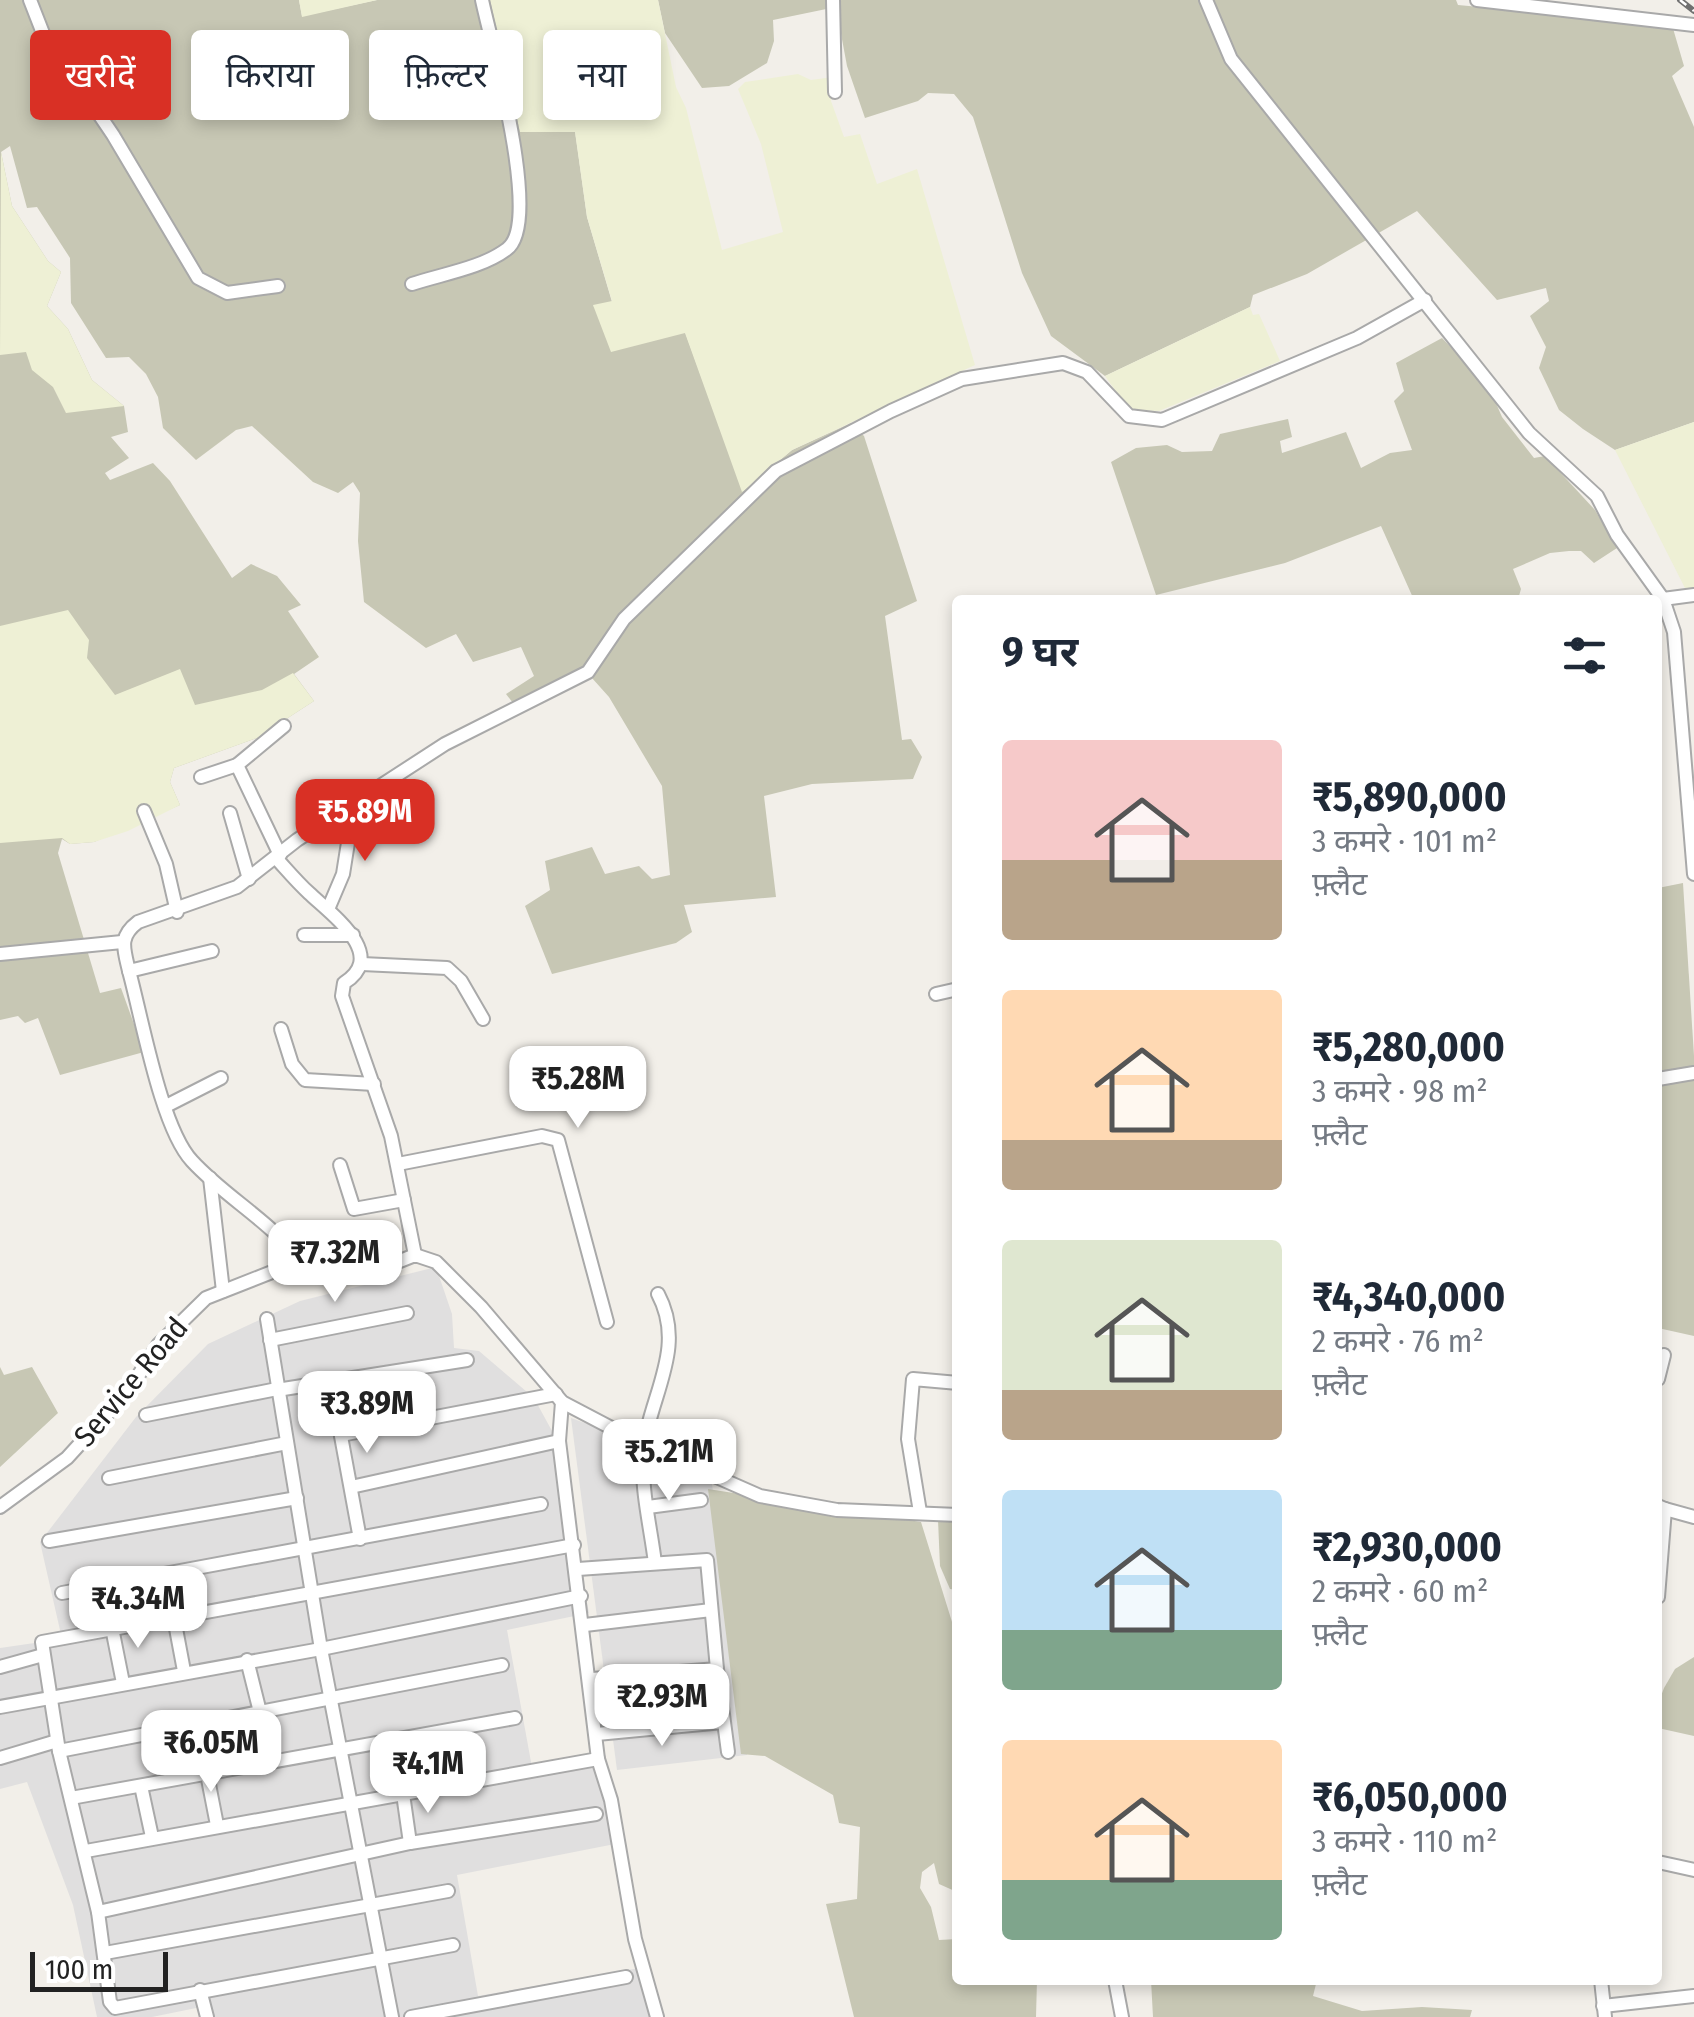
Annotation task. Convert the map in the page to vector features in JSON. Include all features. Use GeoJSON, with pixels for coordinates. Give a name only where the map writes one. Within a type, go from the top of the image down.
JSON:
{"type":"FeatureCollection","features":[{"type":"Feature","properties":{"kind":"street"},"geometry":{"type":"LineString","coordinates":[[30,0],[55,64],[106,124],[198,278],[227,292],[278,286]]}},
{"type":"Feature","properties":{"kind":"street"},"geometry":{"type":"LineString","coordinates":[[412,284],[508,249],[522,226],[515,160],[482,0]]}},
{"type":"Feature","properties":{"kind":"street"},"geometry":{"type":"LineString","coordinates":[[833,0],[835,92]]}},
{"type":"Feature","properties":{"kind":"street"},"geometry":{"type":"LineString","coordinates":[[1206,0],[1231,59],[1529,433],[1598,496],[1617,536],[1660,595]]}},
{"type":"Feature","properties":{"kind":"street"},"geometry":{"type":"LineString","coordinates":[[1478,0],[1694,25]]}},
{"type":"Feature","properties":{"kind":"street"},"geometry":{"type":"LineString","coordinates":[[300,1262],[283,1238],[210,1178],[179,1145],[122,942],[126,931],[138,922],[177,912],[250,879],[445,744],[588,672],[624,619],[776,470],[890,411],[962,378],[1064,362],[1087,372],[1129,416],[1162,420],[1357,338],[1425,300]]}},
{"type":"Feature","properties":{"kind":"street"},"geometry":{"type":"LineString","coordinates":[[1694,596],[1663,599],[1676,649],[1694,874]]}},
{"type":"Feature","properties":{"kind":"street"},"geometry":{"type":"LineString","coordinates":[[202,777],[237,765],[284,726]]}},
{"type":"Feature","properties":{"kind":"street"},"geometry":{"type":"LineString","coordinates":[[237,765],[278,857],[353,935],[362,964],[358,974],[344,982],[342,996],[398,1164],[415,1255],[436,1262],[481,1306],[559,1398],[644,1446],[760,1496],[837,1510],[952,1515]]}},
{"type":"Feature","properties":{"kind":"street"},"geometry":{"type":"LineString","coordinates":[[329,908],[343,874],[354,805]]}},
{"type":"Feature","properties":{"kind":"street"},"geometry":{"type":"LineString","coordinates":[[144,812],[166,864],[177,912]]}},
{"type":"Feature","properties":{"kind":"street"},"geometry":{"type":"LineString","coordinates":[[230,814],[238,853],[250,879]]}},
{"type":"Feature","properties":{"kind":"street"},"geometry":{"type":"LineString","coordinates":[[304,935],[353,935]]}},
{"type":"Feature","properties":{"kind":"street"},"geometry":{"type":"LineString","coordinates":[[0,954],[122,942]]}},
{"type":"Feature","properties":{"kind":"street"},"geometry":{"type":"LineString","coordinates":[[129,970],[212,950]]}},
{"type":"Feature","properties":{"kind":"street"},"geometry":{"type":"LineString","coordinates":[[362,964],[447,968],[461,981],[483,1019]]}},
{"type":"Feature","properties":{"kind":"street"},"geometry":{"type":"LineString","coordinates":[[936,994],[952,990]]}},
{"type":"Feature","properties":{"kind":"street"},"geometry":{"type":"LineString","coordinates":[[281,1028],[292,1064],[305,1080],[374,1084]]}},
{"type":"Feature","properties":{"kind":"street"},"geometry":{"type":"LineString","coordinates":[[1662,1078],[1694,1073]]}},
{"type":"Feature","properties":{"kind":"street"},"geometry":{"type":"LineString","coordinates":[[166,1106],[221,1078]]}},
{"type":"Feature","properties":{"kind":"street"},"geometry":{"type":"LineString","coordinates":[[398,1164],[542,1136],[555,1137],[562,1145],[608,1322]]}},
{"type":"Feature","properties":{"kind":"street"},"geometry":{"type":"LineString","coordinates":[[340,1166],[354,1209],[404,1200]]}},
{"type":"Feature","properties":{"kind":"street"},"geometry":{"type":"LineString","coordinates":[[210,1178],[223,1291]]}},
{"type":"Feature","properties":{"kind":"street","name":"Service Road"},"geometry":{"type":"LineString","coordinates":[[0,1507],[67,1458],[129,1390],[167,1335],[206,1298],[300,1262],[390,1264],[415,1255]]}},
{"type":"Feature","properties":{"kind":"street"},"geometry":{"type":"LineString","coordinates":[[655,1563],[644,1446],[670,1348],[670,1324],[658,1294]]}},
{"type":"Feature","properties":{"kind":"street"},"geometry":{"type":"LineString","coordinates":[[270,1340],[407,1313]]}},
{"type":"Feature","properties":{"kind":"street"},"geometry":{"type":"LineString","coordinates":[[268,1319],[321,1649],[344,1749],[392,2017]]}},
{"type":"Feature","properties":{"kind":"street"},"geometry":{"type":"LineString","coordinates":[[1662,1363],[1664,1355]]}},
{"type":"Feature","properties":{"kind":"street"},"geometry":{"type":"LineString","coordinates":[[146,1415],[277,1389],[467,1360]]}},
{"type":"Feature","properties":{"kind":"street"},"geometry":{"type":"LineString","coordinates":[[920,1512],[908,1439],[913,1379],[952,1383]]}},
{"type":"Feature","properties":{"kind":"street"},"geometry":{"type":"LineString","coordinates":[[331,1382],[360,1538]]}},
{"type":"Feature","properties":{"kind":"street"},"geometry":{"type":"LineString","coordinates":[[341,1435],[559,1398]]}},
{"type":"Feature","properties":{"kind":"street"},"geometry":{"type":"LineString","coordinates":[[559,1398],[559,1441],[592,1679],[598,1759],[611,1800],[635,1939],[657,2017]]}},
{"type":"Feature","properties":{"kind":"street"},"geometry":{"type":"LineString","coordinates":[[350,1486],[559,1441]]}},
{"type":"Feature","properties":{"kind":"street"},"geometry":{"type":"LineString","coordinates":[[109,1478],[287,1444]]}},
{"type":"Feature","properties":{"kind":"street"},"geometry":{"type":"LineString","coordinates":[[49,1542],[297,1498]]}},
{"type":"Feature","properties":{"kind":"street"},"geometry":{"type":"LineString","coordinates":[[648,1507],[701,1500]]}},
{"type":"Feature","properties":{"kind":"street"},"geometry":{"type":"LineString","coordinates":[[62,1593],[541,1504]]}},
{"type":"Feature","properties":{"kind":"street"},"geometry":{"type":"LineString","coordinates":[[1662,1507],[1694,1516]]}},
{"type":"Feature","properties":{"kind":"street"},"geometry":{"type":"LineString","coordinates":[[453,1945],[116,2008],[110,2002],[86,1850],[58,1746],[42,1642],[574,1545]]}},
{"type":"Feature","properties":{"kind":"street"},"geometry":{"type":"LineString","coordinates":[[578,1570],[704,1558],[728,1752]]}},
{"type":"Feature","properties":{"kind":"street"},"geometry":{"type":"LineString","coordinates":[[0,1706],[321,1649],[580,1596]]}},
{"type":"Feature","properties":{"kind":"street"},"geometry":{"type":"LineString","coordinates":[[585,1625],[711,1610]]}},
{"type":"Feature","properties":{"kind":"street"},"geometry":{"type":"LineString","coordinates":[[174,1618],[184,1671]]}},
{"type":"Feature","properties":{"kind":"street"},"geometry":{"type":"LineString","coordinates":[[112,1628],[123,1683]]}},
{"type":"Feature","properties":{"kind":"street"},"geometry":{"type":"LineString","coordinates":[[0,1667],[44,1655]]}},
{"type":"Feature","properties":{"kind":"street"},"geometry":{"type":"LineString","coordinates":[[248,1660],[260,1712]]}},
{"type":"Feature","properties":{"kind":"street"},"geometry":{"type":"LineString","coordinates":[[0,1758],[502,1666]]}},
{"type":"Feature","properties":{"kind":"street"},"geometry":{"type":"LineString","coordinates":[[592,1679],[717,1668]]}},
{"type":"Feature","properties":{"kind":"street"},"geometry":{"type":"LineString","coordinates":[[72,1798],[515,1718]]}},
{"type":"Feature","properties":{"kind":"street"},"geometry":{"type":"LineString","coordinates":[[597,1734],[724,1722]]}},
{"type":"Feature","properties":{"kind":"street"},"geometry":{"type":"LineString","coordinates":[[86,1850],[598,1759]]}},
{"type":"Feature","properties":{"kind":"street"},"geometry":{"type":"LineString","coordinates":[[206,1774],[216,1825]]}},
{"type":"Feature","properties":{"kind":"street"},"geometry":{"type":"LineString","coordinates":[[141,1786],[152,1838]]}},
{"type":"Feature","properties":{"kind":"street"},"geometry":{"type":"LineString","coordinates":[[403,1794],[410,1844]]}},
{"type":"Feature","properties":{"kind":"street"},"geometry":{"type":"LineString","coordinates":[[98,1912],[410,1844],[596,1814]]}},
{"type":"Feature","properties":{"kind":"street"},"geometry":{"type":"LineString","coordinates":[[1662,1863],[1694,1870]]}},
{"type":"Feature","properties":{"kind":"street"},"geometry":{"type":"LineString","coordinates":[[105,1953],[371,1908],[448,1891]]}},
{"type":"Feature","properties":{"kind":"street"},"geometry":{"type":"LineString","coordinates":[[410,2017],[456,2013],[626,1977]]}},
{"type":"Feature","properties":{"kind":"street"},"geometry":{"type":"LineString","coordinates":[[1116,1985],[1122,2017]]}},
{"type":"Feature","properties":{"kind":"street"},"geometry":{"type":"LineString","coordinates":[[1601,1985],[1604,2011],[1694,1996]]}},
{"type":"Feature","properties":{"kind":"street"},"geometry":{"type":"LineString","coordinates":[[200,1990],[207,2017]]}},
{"type":"Feature","properties":{"kind":"shaded area"},"geometry":{"type":"Polygon","coordinates":[[[0,0],[299,0],[302,16],[377,0],[491,0],[499,30],[369,30],[369,120],[521,120],[524,131],[575,131],[587,217],[612,302],[593,306],[685,332],[743,491],[792,450],[851,423],[864,436],[917,601],[885,616],[902,740],[911,739],[922,757],[913,779],[812,784],[764,796],[776,897],[684,905],[692,932],[676,943],[552,974],[525,906],[550,890],[545,861],[592,847],[605,874],[639,866],[652,879],[670,875],[662,786],[609,697],[583,668],[513,703],[506,694],[534,676],[521,647],[473,662],[456,634],[426,648],[364,602],[358,541],[360,493],[353,482],[338,493],[313,482],[252,426],[236,430],[196,460],[163,428],[158,397],[146,374],[129,357],[106,358],[71,303],[70,258],[37,207],[27,208],[10,146],[1,152],[12,206],[48,261],[61,272],[47,306],[68,329],[92,380],[124,406],[128,432],[111,437],[129,458],[105,473],[110,480],[153,463],[170,481],[232,578],[251,564],[277,576],[301,605],[288,611],[319,657],[294,674],[314,701],[257,738],[174,768],[170,782],[180,805],[94,842],[70,844],[62,839],[58,853],[100,993],[121,988],[144,1052],[60,1075],[38,1018],[25,1023],[18,1016],[0,1020],[0,0]]]}},
{"type":"Feature","properties":{"kind":"shaded area"},"geometry":{"type":"Polygon","coordinates":[[[299,0],[377,0],[302,17],[299,0]]]}},
{"type":"Feature","properties":{"kind":"shaded area"},"geometry":{"type":"Polygon","coordinates":[[[490,0],[658,0],[676,87],[686,108],[722,250],[783,232],[761,144],[738,89],[745,82],[798,74],[811,80],[833,77],[831,101],[844,137],[860,134],[877,184],[917,169],[975,365],[792,450],[742,492],[685,333],[611,352],[593,305],[612,301],[587,217],[575,132],[520,132],[517,120],[523,120],[523,30],[497,30],[490,0]]]}},
{"type":"Feature","properties":{"kind":"shaded area"},"geometry":{"type":"Polygon","coordinates":[[[658,0],[1456,0],[1458,5],[1672,25],[1684,66],[1672,76],[1694,127],[1694,422],[1615,450],[1583,429],[1559,410],[1539,368],[1546,347],[1530,316],[1549,301],[1546,288],[1497,300],[1417,211],[1307,274],[1253,295],[1250,307],[1105,376],[1051,336],[1022,273],[973,117],[954,94],[928,93],[918,101],[865,118],[847,66],[836,7],[773,20],[774,41],[767,63],[729,86],[702,88],[665,33],[658,0]]]}},
{"type":"Feature","properties":{"kind":"shaded area"},"geometry":{"type":"Polygon","coordinates":[[[1,152],[12,206],[48,261],[61,272],[47,306],[68,329],[92,380],[124,406],[66,413],[53,387],[32,370],[26,352],[0,355],[1,152]]]}},
{"type":"Feature","properties":{"kind":"shaded area"},"geometry":{"type":"Polygon","coordinates":[[[1250,307],[1253,315],[1259,314],[1280,361],[1159,411],[1129,410],[1105,376],[1250,307]]]}},
{"type":"Feature","properties":{"kind":"shaded area"},"geometry":{"type":"Polygon","coordinates":[[[1442,338],[1489,387],[1502,417],[1534,458],[1545,456],[1595,510],[1617,548],[1594,563],[1581,551],[1569,551],[1550,553],[1513,569],[1521,589],[1519,595],[1412,595],[1381,526],[1285,563],[1156,595],[1111,462],[1136,448],[1167,445],[1182,452],[1212,451],[1220,434],[1288,419],[1292,437],[1280,441],[1282,453],[1346,432],[1361,468],[1390,453],[1412,450],[1394,401],[1404,391],[1396,363],[1442,338]]]}},
{"type":"Feature","properties":{"kind":"shaded area"},"geometry":{"type":"Polygon","coordinates":[[[1694,422],[1694,592],[1687,592],[1615,450],[1694,422]]]}},
{"type":"Feature","properties":{"kind":"shaded area"},"geometry":{"type":"Polygon","coordinates":[[[68,610],[89,640],[87,658],[115,695],[180,669],[195,705],[262,690],[293,673],[314,701],[257,738],[174,768],[170,782],[180,805],[128,831],[94,842],[70,844],[62,838],[0,843],[0,626],[68,610]]]}},
{"type":"Feature","properties":{"kind":"shaded area"},"geometry":{"type":"Polygon","coordinates":[[[1683,883],[1694,1056],[1694,1336],[1662,1329],[1662,887],[1683,883]]]}},
{"type":"Feature","properties":{"kind":"shaded area"},"geometry":{"type":"Polygon","coordinates":[[[436,1267],[452,1314],[454,1348],[479,1351],[534,1398],[558,1442],[589,1613],[507,1630],[533,1773],[604,1761],[615,1844],[457,1875],[478,1996],[645,1967],[658,2017],[209,2017],[206,2006],[152,2017],[97,2017],[73,1905],[27,1782],[0,1789],[0,1648],[62,1639],[40,1542],[136,1417],[208,1344],[300,1301],[436,1267]]]}},
{"type":"Feature","properties":{"kind":"shaded area"},"geometry":{"type":"Polygon","coordinates":[[[0,1367],[4,1375],[32,1367],[58,1413],[0,1467],[0,1367]]]}},
{"type":"Feature","properties":{"kind":"shaded area"},"geometry":{"type":"Polygon","coordinates":[[[571,1418],[649,1446],[712,1484],[747,1755],[617,1770],[571,1418]]]}},
{"type":"Feature","properties":{"kind":"shaded area"},"geometry":{"type":"Polygon","coordinates":[[[708,1489],[921,1522],[952,1622],[952,1890],[939,1884],[934,1863],[922,1872],[920,1888],[931,1907],[939,1940],[952,1939],[952,1985],[1037,1985],[1036,2017],[854,2017],[826,1904],[857,1899],[860,1827],[839,1823],[833,1795],[765,1756],[741,1754],[708,1489]]]}},
{"type":"Feature","properties":{"kind":"shaded area"},"geometry":{"type":"Polygon","coordinates":[[[938,1520],[952,1521],[952,1589],[940,1566],[938,1520]]]}},
{"type":"Feature","properties":{"kind":"shaded area"},"geometry":{"type":"Polygon","coordinates":[[[1694,1657],[1694,1736],[1662,1729],[1662,1693],[1675,1669],[1694,1657]]]}},
{"type":"Feature","properties":{"kind":"shaded area"},"geometry":{"type":"Polygon","coordinates":[[[1151,1985],[1316,1985],[1313,1996],[1362,2011],[1422,2007],[1472,2010],[1470,2017],[1153,2017],[1151,1985]]]}},
{"type":"Feature","properties":{"kind":"railway"},"geometry":{"type":"LineString","coordinates":[[1680,0],[1694,11]]}}]}
